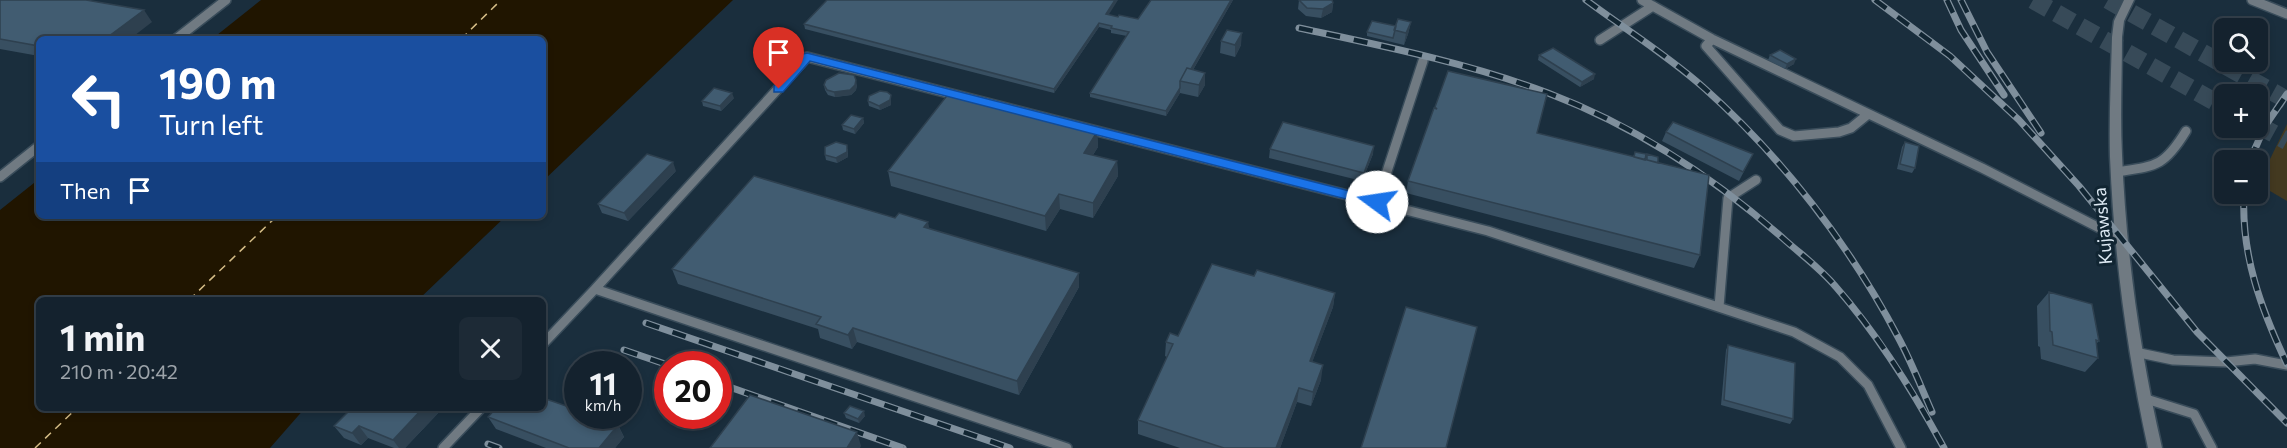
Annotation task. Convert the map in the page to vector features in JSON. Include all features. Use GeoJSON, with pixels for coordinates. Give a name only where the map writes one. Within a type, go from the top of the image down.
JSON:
{"type":"FeatureCollection","features":[{"type":"Feature","properties":{"kind":"street","name":"Kujawska"},"geometry":{"type":"LineString","coordinates":[[2129,0],[2120,21],[2117,37],[2116,172],[2121,239],[2135,352],[2155,448]]}},
{"type":"Feature","properties":{"kind":"lane"},"geometry":{"type":"LineString","coordinates":[[180,36],[226,0]]}},
{"type":"Feature","properties":{"kind":"lane"},"geometry":{"type":"LineString","coordinates":[[1642,0],[1712,39],[1867,115],[1972,163],[2121,239]]}},
{"type":"Feature","properties":{"kind":"lane"},"geometry":{"type":"LineString","coordinates":[[2252,0],[2287,14]]}},
{"type":"Feature","properties":{"kind":"lane"},"geometry":{"type":"LineString","coordinates":[[1600,40],[1653,6]]}},
{"type":"Feature","properties":{"kind":"lane"},"geometry":{"type":"LineString","coordinates":[[1712,39],[1706,46],[1780,130],[1794,136],[1839,132],[1851,128],[1867,115]]}},
{"type":"Feature","properties":{"kind":"lane"},"geometry":{"type":"LineString","coordinates":[[546,341],[807,57],[1488,231],[1794,332],[1840,357],[1868,385],[1901,448]]}},
{"type":"Feature","properties":{"kind":"lane"},"geometry":{"type":"LineString","coordinates":[[1377,202],[1423,61]]}},
{"type":"Feature","properties":{"kind":"lane"},"geometry":{"type":"LineString","coordinates":[[2116,172],[2162,164],[2176,149],[2186,131]]}},
{"type":"Feature","properties":{"kind":"lane"},"geometry":{"type":"LineString","coordinates":[[0,177],[36,148]]}},
{"type":"Feature","properties":{"kind":"lane"},"geometry":{"type":"LineString","coordinates":[[1719,307],[1728,198],[1756,180]]}},
{"type":"Feature","properties":{"kind":"lane"},"geometry":{"type":"LineString","coordinates":[[595,290],[1067,448]]}},
{"type":"Feature","properties":{"kind":"lane"},"geometry":{"type":"LineString","coordinates":[[2135,352],[2174,360],[2226,362],[2255,359],[2287,365]]}},
{"type":"Feature","properties":{"kind":"lane"},"geometry":{"type":"LineString","coordinates":[[2143,398],[2194,414],[2212,448]]}},
{"type":"Feature","properties":{"kind":"lane"},"geometry":{"type":"LineString","coordinates":[[443,448],[478,411]]}},
{"type":"Feature","properties":{"kind":"shaded area"},"geometry":{"type":"Polygon","coordinates":[[[261,0],[733,0],[546,178],[546,36],[216,36],[261,0]]]}},
{"type":"Feature","properties":{"kind":"shaded area"},"geometry":{"type":"Polygon","coordinates":[[[2287,124],[2287,201],[2268,190],[2268,163],[2287,124]]]}},
{"type":"Feature","properties":{"kind":"shaded area"},"geometry":{"type":"Polygon","coordinates":[[[36,181],[36,219],[503,219],[421,297],[36,297],[36,411],[302,411],[270,448],[0,448],[0,210],[36,181]]]}},
{"type":"Feature","properties":{"kind":"building"},"geometry":{"type":"Polygon","coordinates":[[[0,0],[86,0],[144,10],[109,36],[36,36],[36,45],[0,39],[0,0]]]}},
{"type":"Feature","properties":{"kind":"building"},"geometry":{"type":"Polygon","coordinates":[[[827,0],[1115,0],[1106,14],[1138,19],[1151,0],[1231,0],[1191,69],[1187,68],[1180,81],[1180,88],[1166,111],[1090,93],[1129,32],[1111,28],[1112,26],[1099,23],[1054,89],[804,24],[827,0]]]}},
{"type":"Feature","properties":{"kind":"building"},"geometry":{"type":"Polygon","coordinates":[[[1299,0],[1332,0],[1333,3],[1323,9],[1307,8],[1299,0]]]}},
{"type":"Feature","properties":{"kind":"building"},"geometry":{"type":"Polygon","coordinates":[[[1398,19],[1411,22],[1406,33],[1394,30],[1398,19]]]}},
{"type":"Feature","properties":{"kind":"building"},"geometry":{"type":"Polygon","coordinates":[[[1372,21],[1396,26],[1393,38],[1367,32],[1372,21]]]}},
{"type":"Feature","properties":{"kind":"building"},"geometry":{"type":"Polygon","coordinates":[[[1227,30],[1242,33],[1235,45],[1221,41],[1227,30]]]}},
{"type":"Feature","properties":{"kind":"building"},"geometry":{"type":"Polygon","coordinates":[[[1553,48],[1595,74],[1582,82],[1539,55],[1553,48]]]}},
{"type":"Feature","properties":{"kind":"building"},"geometry":{"type":"Polygon","coordinates":[[[1780,50],[1796,59],[1787,64],[1770,55],[1780,50]]]}},
{"type":"Feature","properties":{"kind":"building"},"geometry":{"type":"Polygon","coordinates":[[[1187,68],[1205,73],[1199,85],[1180,81],[1187,68]]]}},
{"type":"Feature","properties":{"kind":"building"},"geometry":{"type":"Polygon","coordinates":[[[1448,71],[1547,94],[1537,133],[1709,175],[1700,255],[1408,181],[1434,108],[1437,109],[1435,107],[1448,71]]]}},
{"type":"Feature","properties":{"kind":"building"},"geometry":{"type":"Polygon","coordinates":[[[839,73],[854,75],[855,85],[850,90],[834,92],[827,90],[824,85],[826,80],[839,73]]]}},
{"type":"Feature","properties":{"kind":"building"},"geometry":{"type":"Polygon","coordinates":[[[714,88],[732,93],[720,106],[702,101],[714,88]]]}},
{"type":"Feature","properties":{"kind":"building"},"geometry":{"type":"Polygon","coordinates":[[[880,91],[891,95],[890,100],[879,106],[868,101],[869,96],[880,91]]]}},
{"type":"Feature","properties":{"kind":"building"},"geometry":{"type":"Polygon","coordinates":[[[949,93],[1097,132],[1084,153],[1117,161],[1093,203],[1059,194],[1045,216],[888,171],[949,93]]]}},
{"type":"Feature","properties":{"kind":"building"},"geometry":{"type":"Polygon","coordinates":[[[851,115],[863,118],[854,129],[842,125],[851,115]]]}},
{"type":"Feature","properties":{"kind":"building"},"geometry":{"type":"Polygon","coordinates":[[[1283,122],[1374,146],[1364,173],[1270,149],[1283,122]]]}},
{"type":"Feature","properties":{"kind":"building"},"geometry":{"type":"Polygon","coordinates":[[[1673,122],[1753,154],[1743,172],[1666,132],[1673,122]]]}},
{"type":"Feature","properties":{"kind":"building"},"geometry":{"type":"Polygon","coordinates":[[[836,142],[847,145],[847,152],[836,158],[825,155],[825,147],[836,142]]]}},
{"type":"Feature","properties":{"kind":"building"},"geometry":{"type":"Polygon","coordinates":[[[1905,142],[1919,146],[1915,168],[1900,164],[1905,142]]]}},
{"type":"Feature","properties":{"kind":"building"},"geometry":{"type":"Polygon","coordinates":[[[1635,152],[1646,154],[1645,160],[1634,157],[1635,152]]]}},
{"type":"Feature","properties":{"kind":"building"},"geometry":{"type":"Polygon","coordinates":[[[647,154],[673,162],[624,213],[598,204],[647,154]]]}},
{"type":"Feature","properties":{"kind":"building"},"geometry":{"type":"Polygon","coordinates":[[[1647,154],[1658,157],[1658,163],[1647,160],[1647,154]]]}},
{"type":"Feature","properties":{"kind":"building"},"geometry":{"type":"Polygon","coordinates":[[[754,176],[895,218],[899,213],[928,222],[924,227],[1079,273],[1017,381],[853,328],[848,335],[816,324],[821,317],[672,269],[754,176]]]}},
{"type":"Feature","properties":{"kind":"building"},"geometry":{"type":"Polygon","coordinates":[[[1212,264],[1254,276],[1257,270],[1335,293],[1310,361],[1323,365],[1313,392],[1299,388],[1276,448],[1224,448],[1138,420],[1173,344],[1166,342],[1170,333],[1178,336],[1212,264]]]}},
{"type":"Feature","properties":{"kind":"building"},"geometry":{"type":"Polygon","coordinates":[[[2049,292],[2092,304],[2099,341],[2096,340],[2098,358],[2053,345],[2050,331],[2049,292]]]}},
{"type":"Feature","properties":{"kind":"building"},"geometry":{"type":"Polygon","coordinates":[[[1406,307],[1477,327],[1446,448],[1361,448],[1406,307]]]}},
{"type":"Feature","properties":{"kind":"building"},"geometry":{"type":"Polygon","coordinates":[[[1728,345],[1795,363],[1793,419],[1724,400],[1728,345]]]}},
{"type":"Feature","properties":{"kind":"building"},"geometry":{"type":"Polygon","coordinates":[[[750,395],[857,432],[847,448],[710,448],[724,429],[732,429],[732,419],[750,395]]]}},
{"type":"Feature","properties":{"kind":"building"},"geometry":{"type":"Polygon","coordinates":[[[546,399],[564,405],[564,429],[615,429],[599,448],[569,448],[488,417],[493,411],[546,411],[546,399]]]}},
{"type":"Feature","properties":{"kind":"building"},"geometry":{"type":"Polygon","coordinates":[[[850,406],[864,411],[858,419],[844,413],[850,406]]]}},
{"type":"Feature","properties":{"kind":"building"},"geometry":{"type":"Polygon","coordinates":[[[349,411],[420,411],[393,440],[359,426],[352,433],[334,426],[349,411]]]}},
{"type":"Feature","properties":{"kind":"ferry route"},"geometry":{"type":"LineString","coordinates":[[464,36],[501,0]]}},
{"type":"Feature","properties":{"kind":"ferry route"},"geometry":{"type":"LineString","coordinates":[[192,297],[274,219]]}},
{"type":"Feature","properties":{"kind":"ferry route"},"geometry":{"type":"LineString","coordinates":[[35,448],[74,411]]}},
{"type":"Feature","properties":{"kind":"tunnel"},"geometry":{"type":"LineString","coordinates":[[2033,0],[2214,101]]}},
{"type":"Feature","properties":{"kind":"tunnel"},"geometry":{"type":"LineString","coordinates":[[2108,0],[2287,100]]}},
{"type":"Feature","properties":{"kind":"tunnel"},"geometry":{"type":"LineString","coordinates":[[2268,131],[2287,141]]}},
{"type":"Feature","properties":{"kind":"railway"},"geometry":{"type":"LineString","coordinates":[[1586,0],[1703,87],[1732,114],[1786,172],[1836,235],[1879,302],[1907,355],[1932,412]]}},
{"type":"Feature","properties":{"kind":"railway"},"geometry":{"type":"LineString","coordinates":[[1875,0],[1950,56],[2019,120],[2079,186],[2197,332],[2287,423]]}},
{"type":"Feature","properties":{"kind":"railway"},"geometry":{"type":"LineString","coordinates":[[1947,0],[1961,30],[2004,95]]}},
{"type":"Feature","properties":{"kind":"railway"},"geometry":{"type":"LineString","coordinates":[[1961,0],[1987,52],[2041,133]]}},
{"type":"Feature","properties":{"kind":"railway"},"geometry":{"type":"LineString","coordinates":[[1299,28],[1425,56],[1518,82],[1613,122],[1674,156],[1759,218],[1830,280],[1881,344],[1908,385],[1944,448]]}},
{"type":"Feature","properties":{"kind":"railway"},"geometry":{"type":"LineString","coordinates":[[2254,150],[2265,126],[2287,94]]}},
{"type":"Feature","properties":{"kind":"railway"},"geometry":{"type":"LineString","coordinates":[[2244,204],[2249,260],[2261,302],[2287,364]]}},
{"type":"Feature","properties":{"kind":"railway"},"geometry":{"type":"LineString","coordinates":[[646,323],[1010,448]]}},
{"type":"Feature","properties":{"kind":"railway"},"geometry":{"type":"LineString","coordinates":[[624,350],[654,360]]}},
{"type":"Feature","properties":{"kind":"railway"},"geometry":{"type":"LineString","coordinates":[[732,388],[903,448]]}},
{"type":"Feature","properties":{"kind":"railway"},"geometry":{"type":"LineString","coordinates":[[488,444],[499,448]]}},
{"type":"Feature","properties":{"kind":"route"},"geometry":{"type":"LineString","coordinates":[[779,89],[807,57],[1377,202]]}}]}
